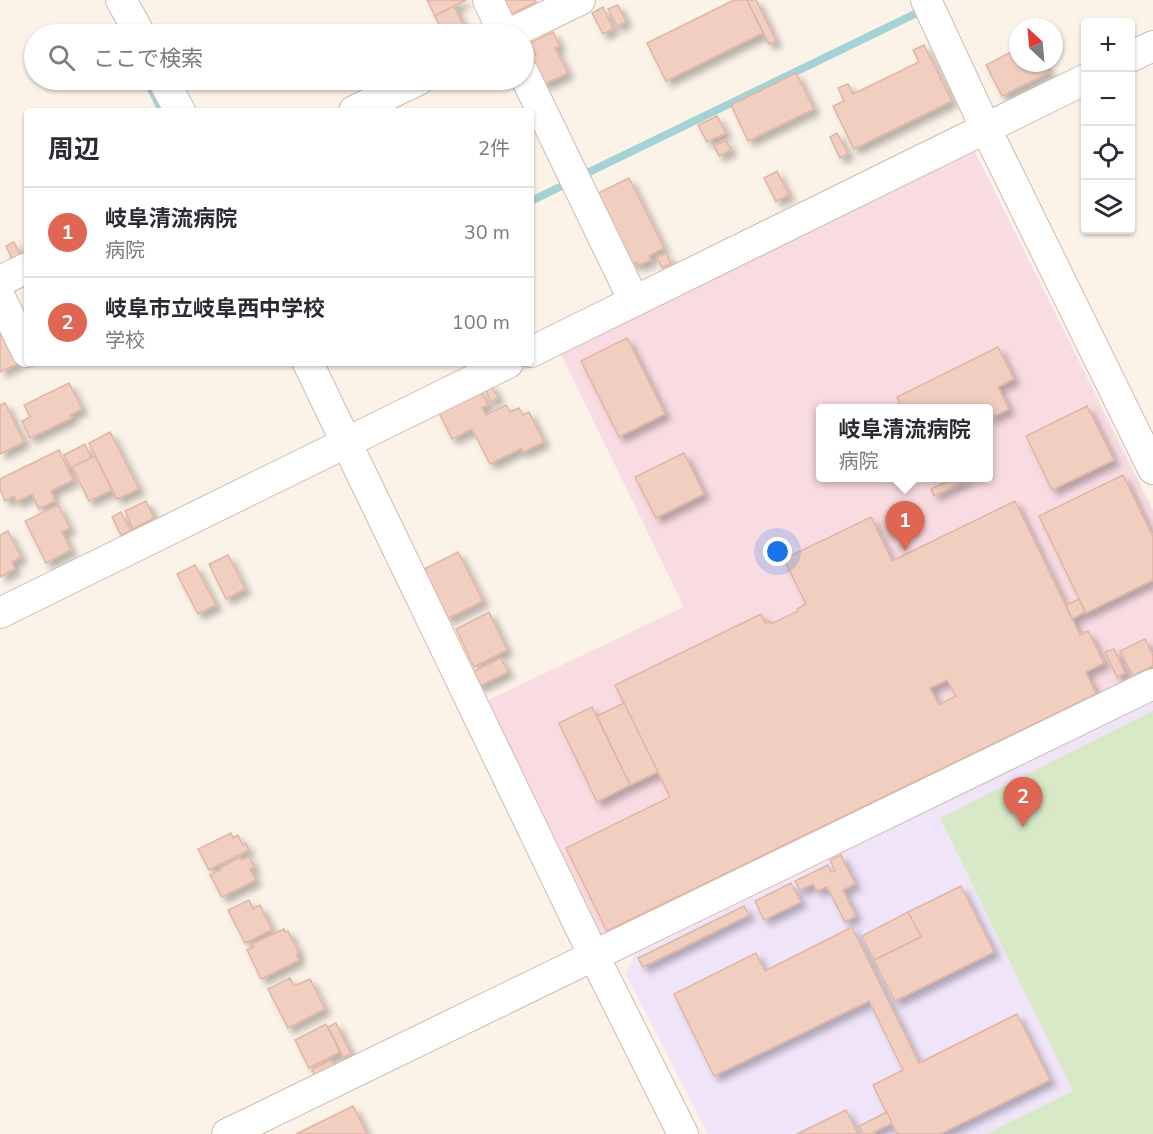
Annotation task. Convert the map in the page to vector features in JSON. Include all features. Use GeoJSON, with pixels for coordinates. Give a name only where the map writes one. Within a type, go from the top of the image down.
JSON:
{"type":"FeatureCollection","features":[{"type":"Feature","properties":{"kind":"street"},"geometry":{"type":"LineString","coordinates":[[122,0],[135,24]]}},
{"type":"Feature","properties":{"kind":"street"},"geometry":{"type":"LineString","coordinates":[[488,0],[499,24]]}},
{"type":"Feature","properties":{"kind":"street"},"geometry":{"type":"LineString","coordinates":[[530,24],[580,0]]}},
{"type":"Feature","properties":{"kind":"street"},"geometry":{"type":"LineString","coordinates":[[926,0],[986,129],[1153,469]]}},
{"type":"Feature","properties":{"kind":"street"},"geometry":{"type":"LineString","coordinates":[[1135,55],[1153,46]]}},
{"type":"Feature","properties":{"kind":"street"},"geometry":{"type":"LineString","coordinates":[[534,351],[1081,82]]}},
{"type":"Feature","properties":{"kind":"street"},"geometry":{"type":"LineString","coordinates":[[168,90],[178,108]]}},
{"type":"Feature","properties":{"kind":"street"},"geometry":{"type":"LineString","coordinates":[[360,108],[397,90]]}},
{"type":"Feature","properties":{"kind":"street"},"geometry":{"type":"LineString","coordinates":[[532,90],[634,301]]}},
{"type":"Feature","properties":{"kind":"street"},"geometry":{"type":"LineString","coordinates":[[0,281],[24,269]]}},
{"type":"Feature","properties":{"kind":"street"},"geometry":{"type":"LineString","coordinates":[[0,297],[24,345]]}},
{"type":"Feature","properties":{"kind":"street"},"geometry":{"type":"LineString","coordinates":[[309,366],[594,956],[683,1134]]}},
{"type":"Feature","properties":{"kind":"street"},"geometry":{"type":"LineString","coordinates":[[0,613],[502,366]]}},
{"type":"Feature","properties":{"kind":"street"},"geometry":{"type":"LineString","coordinates":[[227,1134],[1153,684]]}},
{"type":"Feature","properties":{"kind":"shaded area"},"geometry":{"type":"Polygon","coordinates":[[[973,148],[1153,510],[1153,674],[600,941],[484,702],[684,607],[558,348],[973,148]]]}},
{"type":"Feature","properties":{"kind":"shaded area"},"geometry":{"type":"Polygon","coordinates":[[[1153,701],[1153,1134],[708,1134],[626,974],[635,954],[1153,701]]]}},
{"type":"Feature","properties":{"kind":"green space"},"geometry":{"type":"Polygon","coordinates":[[[1153,711],[1153,1134],[986,1134],[1073,1091],[940,818],[1153,711]]]}},
{"type":"Feature","properties":{"kind":"building"},"geometry":{"type":"Polygon","coordinates":[[[427,0],[466,0],[435,16],[427,0]]]}},
{"type":"Feature","properties":{"kind":"building"},"geometry":{"type":"Polygon","coordinates":[[[500,0],[535,0],[536,2],[508,16],[500,0]]]}},
{"type":"Feature","properties":{"kind":"building"},"geometry":{"type":"Polygon","coordinates":[[[734,0],[747,0],[763,33],[666,81],[647,43],[734,0]]]}},
{"type":"Feature","properties":{"kind":"building"},"geometry":{"type":"Polygon","coordinates":[[[747,0],[756,0],[776,41],[769,44],[747,0]]]}},
{"type":"Feature","properties":{"kind":"building"},"geometry":{"type":"Polygon","coordinates":[[[618,5],[626,22],[617,26],[608,9],[618,5]]]}},
{"type":"Feature","properties":{"kind":"building"},"geometry":{"type":"Polygon","coordinates":[[[454,6],[463,24],[439,24],[435,16],[454,6]]]}},
{"type":"Feature","properties":{"kind":"building"},"geometry":{"type":"Polygon","coordinates":[[[603,7],[613,29],[603,34],[592,13],[603,7]]]}},
{"type":"Feature","properties":{"kind":"building"},"geometry":{"type":"Polygon","coordinates":[[[553,32],[560,46],[555,48],[568,73],[543,85],[534,66],[536,55],[534,41],[553,32]]]}},
{"type":"Feature","properties":{"kind":"building"},"geometry":{"type":"Polygon","coordinates":[[[924,45],[952,101],[854,149],[833,106],[844,101],[838,88],[848,84],[853,94],[919,62],[913,50],[924,45]]]}},
{"type":"Feature","properties":{"kind":"building"},"geometry":{"type":"Polygon","coordinates":[[[1009,53],[1009,72],[1050,72],[1002,96],[986,65],[1009,53]]]}},
{"type":"Feature","properties":{"kind":"building"},"geometry":{"type":"Polygon","coordinates":[[[796,73],[814,109],[748,141],[731,105],[796,73]]]}},
{"type":"Feature","properties":{"kind":"building"},"geometry":{"type":"Polygon","coordinates":[[[717,116],[726,133],[707,142],[698,125],[717,116]]]}},
{"type":"Feature","properties":{"kind":"building"},"geometry":{"type":"Polygon","coordinates":[[[837,133],[848,154],[840,158],[830,137],[837,133]]]}},
{"type":"Feature","properties":{"kind":"building"},"geometry":{"type":"Polygon","coordinates":[[[726,140],[731,150],[719,156],[714,146],[726,140]]]}},
{"type":"Feature","properties":{"kind":"building"},"geometry":{"type":"Polygon","coordinates":[[[777,171],[789,195],[776,201],[764,178],[777,171]]]}},
{"type":"Feature","properties":{"kind":"building"},"geometry":{"type":"Polygon","coordinates":[[[629,178],[664,248],[649,256],[651,260],[639,265],[637,262],[632,265],[596,194],[629,178]]]}},
{"type":"Feature","properties":{"kind":"building"},"geometry":{"type":"Polygon","coordinates":[[[14,242],[22,259],[14,263],[6,246],[14,242]]]}},
{"type":"Feature","properties":{"kind":"building"},"geometry":{"type":"Polygon","coordinates":[[[666,253],[671,263],[662,268],[657,257],[666,253]]]}},
{"type":"Feature","properties":{"kind":"building"},"geometry":{"type":"Polygon","coordinates":[[[0,323],[22,362],[0,372],[0,323]]]}},
{"type":"Feature","properties":{"kind":"building"},"geometry":{"type":"Polygon","coordinates":[[[627,338],[665,414],[619,437],[581,361],[627,338]]]}},
{"type":"Feature","properties":{"kind":"building"},"geometry":{"type":"Polygon","coordinates":[[[998,347],[1014,379],[998,387],[1009,409],[993,417],[993,404],[900,404],[897,397],[998,347]]]}},
{"type":"Feature","properties":{"kind":"building"},"geometry":{"type":"Polygon","coordinates":[[[69,383],[82,409],[70,415],[72,418],[30,438],[22,421],[30,417],[24,405],[69,383]]]}},
{"type":"Feature","properties":{"kind":"building"},"geometry":{"type":"Polygon","coordinates":[[[491,384],[498,398],[491,402],[484,387],[491,384]]]}},
{"type":"Feature","properties":{"kind":"building"},"geometry":{"type":"Polygon","coordinates":[[[481,390],[488,405],[482,408],[486,415],[506,405],[510,412],[519,408],[523,415],[529,412],[544,442],[523,452],[522,448],[490,464],[472,429],[452,439],[438,411],[481,390]]]}},
{"type":"Feature","properties":{"kind":"building"},"geometry":{"type":"Polygon","coordinates":[[[5,403],[24,442],[0,454],[0,405],[5,403]]]}},
{"type":"Feature","properties":{"kind":"building"},"geometry":{"type":"Polygon","coordinates":[[[1087,406],[1114,460],[1052,490],[1026,436],[1087,406]]]}},
{"type":"Feature","properties":{"kind":"building"},"geometry":{"type":"Polygon","coordinates":[[[110,432],[139,489],[117,499],[89,443],[110,432]]]}},
{"type":"Feature","properties":{"kind":"building"},"geometry":{"type":"Polygon","coordinates":[[[85,444],[91,458],[71,468],[64,455],[85,444]]]}},
{"type":"Feature","properties":{"kind":"building"},"geometry":{"type":"Polygon","coordinates":[[[59,450],[73,480],[51,491],[55,501],[39,509],[32,494],[17,502],[14,496],[5,501],[0,489],[0,479],[59,450]]]}},
{"type":"Feature","properties":{"kind":"building"},"geometry":{"type":"Polygon","coordinates":[[[684,453],[704,494],[656,518],[635,477],[684,453]]]}},
{"type":"Feature","properties":{"kind":"building"},"geometry":{"type":"Polygon","coordinates":[[[95,456],[112,490],[89,501],[72,467],[95,456]]]}},
{"type":"Feature","properties":{"kind":"building"},"geometry":{"type":"Polygon","coordinates":[[[1123,475],[1153,537],[1153,580],[1086,613],[1039,516],[1123,475]]]}},
{"type":"Feature","properties":{"kind":"building"},"geometry":{"type":"Polygon","coordinates":[[[946,482],[963,482],[934,496],[931,489],[946,482]]]}},
{"type":"Feature","properties":{"kind":"building"},"geometry":{"type":"Polygon","coordinates":[[[146,501],[154,518],[133,529],[125,511],[146,501]]]}},
{"type":"Feature","properties":{"kind":"building"},"geometry":{"type":"Polygon","coordinates":[[[1015,501],[1080,635],[1088,631],[1104,663],[1086,672],[1096,694],[607,931],[566,848],[670,797],[615,685],[761,614],[765,623],[770,621],[771,624],[798,611],[797,609],[806,604],[784,559],[871,517],[892,561],[1015,501]],[[947,680],[930,688],[939,705],[956,696],[947,680]]]}},
{"type":"Feature","properties":{"kind":"building"},"geometry":{"type":"Polygon","coordinates":[[[58,505],[70,528],[62,532],[71,550],[46,563],[25,521],[58,505]]]}},
{"type":"Feature","properties":{"kind":"building"},"geometry":{"type":"Polygon","coordinates":[[[121,512],[131,531],[121,535],[112,517],[121,512]]]}},
{"type":"Feature","properties":{"kind":"building"},"geometry":{"type":"Polygon","coordinates":[[[8,531],[21,557],[12,562],[15,569],[0,577],[0,535],[8,531]]]}},
{"type":"Feature","properties":{"kind":"building"},"geometry":{"type":"Polygon","coordinates":[[[458,552],[483,601],[447,619],[422,570],[458,552]]]}},
{"type":"Feature","properties":{"kind":"building"},"geometry":{"type":"Polygon","coordinates":[[[228,555],[245,589],[226,599],[209,564],[228,555]]]}},
{"type":"Feature","properties":{"kind":"building"},"geometry":{"type":"Polygon","coordinates":[[[195,565],[216,605],[198,614],[177,574],[195,565]]]}},
{"type":"Feature","properties":{"kind":"building"},"geometry":{"type":"Polygon","coordinates":[[[1079,599],[1085,612],[1072,619],[1066,605],[1079,599]]]}},
{"type":"Feature","properties":{"kind":"building"},"geometry":{"type":"Polygon","coordinates":[[[489,612],[507,650],[474,667],[456,629],[489,612]]]}},
{"type":"Feature","properties":{"kind":"building"},"geometry":{"type":"Polygon","coordinates":[[[1145,639],[1153,656],[1153,666],[1133,676],[1120,651],[1145,639]]]}},
{"type":"Feature","properties":{"kind":"building"},"geometry":{"type":"Polygon","coordinates":[[[1114,649],[1125,673],[1117,677],[1105,652],[1114,649]]]}},
{"type":"Feature","properties":{"kind":"building"},"geometry":{"type":"Polygon","coordinates":[[[501,658],[508,672],[478,687],[471,673],[501,658]]]}},
{"type":"Feature","properties":{"kind":"building"},"geometry":{"type":"Polygon","coordinates":[[[624,703],[658,772],[630,785],[597,716],[624,703]]]}},
{"type":"Feature","properties":{"kind":"building"},"geometry":{"type":"Polygon","coordinates":[[[592,707],[630,785],[597,802],[559,723],[592,707]]]}},
{"type":"Feature","properties":{"kind":"building"},"geometry":{"type":"Polygon","coordinates":[[[231,833],[233,838],[238,835],[243,845],[246,844],[249,850],[209,870],[198,849],[231,833]]]}},
{"type":"Feature","properties":{"kind":"building"},"geometry":{"type":"Polygon","coordinates":[[[841,855],[855,884],[843,890],[856,916],[845,922],[827,887],[817,891],[813,884],[800,890],[795,881],[828,865],[831,872],[835,871],[830,860],[841,855]]]}},
{"type":"Feature","properties":{"kind":"building"},"geometry":{"type":"Polygon","coordinates":[[[249,856],[254,867],[250,869],[256,880],[222,897],[210,875],[240,857],[242,860],[249,856]]]}},
{"type":"Feature","properties":{"kind":"building"},"geometry":{"type":"Polygon","coordinates":[[[791,883],[801,902],[764,920],[755,901],[791,883]]]}},
{"type":"Feature","properties":{"kind":"building"},"geometry":{"type":"Polygon","coordinates":[[[961,886],[994,952],[895,1001],[874,960],[921,937],[908,912],[961,886]]]}},
{"type":"Feature","properties":{"kind":"building"},"geometry":{"type":"Polygon","coordinates":[[[249,900],[253,909],[260,905],[272,930],[245,943],[228,910],[249,900]]]}},
{"type":"Feature","properties":{"kind":"building"},"geometry":{"type":"Polygon","coordinates":[[[744,906],[749,915],[643,967],[638,958],[744,906]]]}},
{"type":"Feature","properties":{"kind":"building"},"geometry":{"type":"Polygon","coordinates":[[[908,912],[921,937],[874,960],[862,936],[908,912]]]}},
{"type":"Feature","properties":{"kind":"building"},"geometry":{"type":"Polygon","coordinates":[[[852,927],[919,1063],[1017,1014],[1050,1080],[940,1134],[897,1134],[873,1085],[903,1070],[869,1001],[714,1076],[674,994],[756,953],[765,971],[852,927]]]}},
{"type":"Feature","properties":{"kind":"building"},"geometry":{"type":"Polygon","coordinates":[[[284,929],[285,932],[288,931],[299,953],[296,954],[299,960],[261,979],[247,950],[254,947],[252,944],[284,929]]]}},
{"type":"Feature","properties":{"kind":"building"},"geometry":{"type":"Polygon","coordinates":[[[290,978],[294,986],[310,979],[325,1009],[288,1028],[268,989],[290,978]]]}},
{"type":"Feature","properties":{"kind":"building"},"geometry":{"type":"Polygon","coordinates":[[[336,1023],[351,1054],[343,1057],[328,1027],[336,1023]]]}},
{"type":"Feature","properties":{"kind":"building"},"geometry":{"type":"Polygon","coordinates":[[[326,1024],[340,1052],[309,1068],[295,1040],[326,1024]]]}},
{"type":"Feature","properties":{"kind":"building"},"geometry":{"type":"Polygon","coordinates":[[[331,1060],[337,1072],[318,1082],[312,1069],[331,1060]]]}},
{"type":"Feature","properties":{"kind":"building"},"geometry":{"type":"Polygon","coordinates":[[[353,1106],[367,1134],[296,1134],[353,1106]]]}},
{"type":"Feature","properties":{"kind":"building"},"geometry":{"type":"Polygon","coordinates":[[[846,1110],[858,1134],[797,1134],[846,1110]]]}},
{"type":"Feature","properties":{"kind":"building"},"geometry":{"type":"Polygon","coordinates":[[[887,1112],[892,1123],[874,1132],[875,1134],[863,1134],[859,1126],[887,1112]]]}},
{"type":"Feature","properties":{"kind":"waterway"},"geometry":{"type":"LineString","coordinates":[[581,176],[923,10]]}},
{"type":"Feature","properties":{"kind":"waterway"},"geometry":{"type":"LineString","coordinates":[[152,90],[161,108]]}},
{"type":"Feature","properties":{"kind":"waterway"},"geometry":{"type":"LineString","coordinates":[[534,200],[570,182]]}},
{"type":"Feature","properties":{"kind":"place","name":"岐阜清流病院"},"geometry":{"type":"Point","coordinates":[905,551]}},
{"type":"Feature","properties":{"kind":"place","name":"岐阜市立岐阜西中学校"},"geometry":{"type":"Point","coordinates":[1023,827]}}]}
